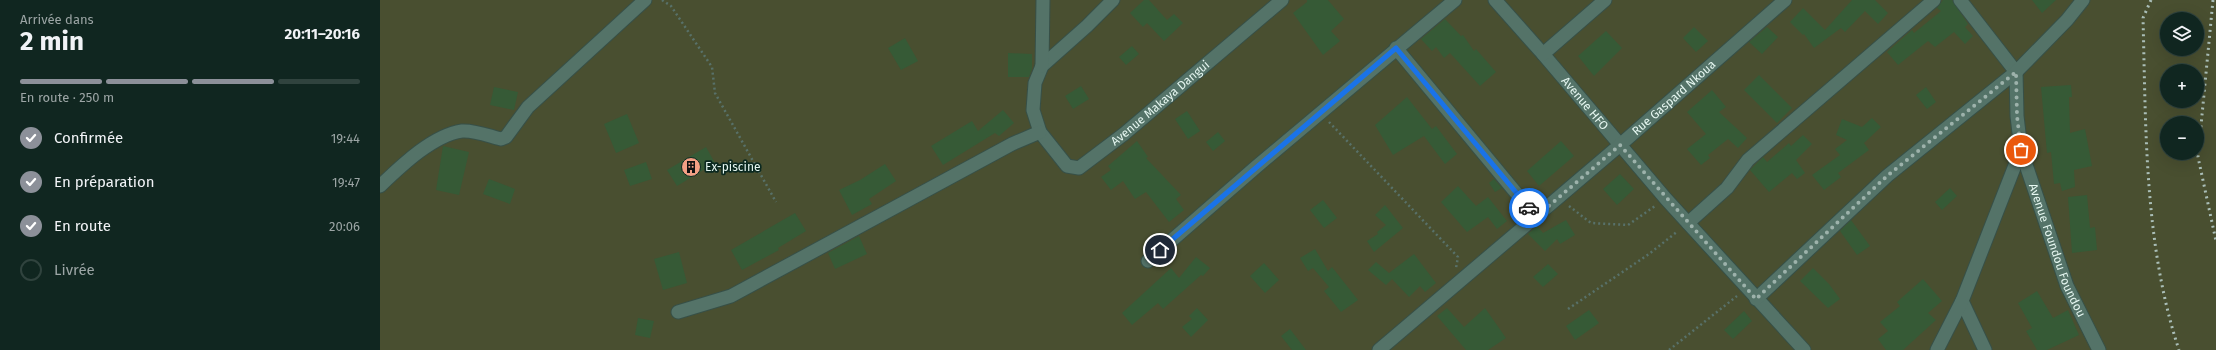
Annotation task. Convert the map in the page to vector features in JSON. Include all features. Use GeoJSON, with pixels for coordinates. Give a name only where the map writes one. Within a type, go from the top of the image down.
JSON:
{"type":"FeatureCollection","features":[{"type":"Feature","properties":{"kind":"street"},"geometry":{"type":"LineString","coordinates":[[380,186],[402,165],[437,140],[447,136],[462,131],[501,139],[506,137],[528,107],[645,0]]}},
{"type":"Feature","properties":{"kind":"street"},"geometry":{"type":"LineString","coordinates":[[678,312],[731,296],[1005,147],[1040,132],[1033,110],[1032,96],[1035,83],[1042,66],[1043,0]]}},
{"type":"Feature","properties":{"kind":"street"},"geometry":{"type":"LineString","coordinates":[[1042,66],[1087,26],[1113,0]]}},
{"type":"Feature","properties":{"kind":"street","name":"Avenue Makaya Dangui"},"geometry":{"type":"LineString","coordinates":[[1040,132],[1067,166],[1079,168],[1124,134],[1282,0]]}},
{"type":"Feature","properties":{"kind":"street"},"geometry":{"type":"LineString","coordinates":[[1148,261],[1396,48],[1455,0]]}},
{"type":"Feature","properties":{"kind":"street","name":"Avenue HFO"},"geometry":{"type":"LineString","coordinates":[[1495,0],[1543,54],[1666,199],[1804,350]]}},
{"type":"Feature","properties":{"kind":"street"},"geometry":{"type":"LineString","coordinates":[[1543,54],[1605,0]]}},
{"type":"Feature","properties":{"kind":"street","name":"Rue Gaspard Nkoua"},"geometry":{"type":"LineString","coordinates":[[1379,350],[1451,291],[1559,198],[1785,0]]}},
{"type":"Feature","properties":{"kind":"street"},"geometry":{"type":"LineString","coordinates":[[1688,223],[1727,188],[1748,160],[1934,0]]}},
{"type":"Feature","properties":{"kind":"street"},"geometry":{"type":"LineString","coordinates":[[1960,0],[2016,72]]}},
{"type":"Feature","properties":{"kind":"street"},"geometry":{"type":"LineString","coordinates":[[1756,299],[1887,176],[2016,72],[2083,0]]}},
{"type":"Feature","properties":{"kind":"street"},"geometry":{"type":"LineString","coordinates":[[1396,48],[1536,217]]}},
{"type":"Feature","properties":{"kind":"street","name":"Avenue Foundou Foundou"},"geometry":{"type":"LineString","coordinates":[[2016,72],[2017,116],[2021,150],[2067,286],[2099,350]]}},
{"type":"Feature","properties":{"kind":"street"},"geometry":{"type":"LineString","coordinates":[[1937,350],[1962,301],[2021,150]]}},
{"type":"Feature","properties":{"kind":"street"},"geometry":{"type":"LineString","coordinates":[[1962,301],[1985,350]]}},
{"type":"Feature","properties":{"kind":"path"},"geometry":{"type":"LineString","coordinates":[[662,0],[671,6],[712,67],[715,93],[776,202]]}},
{"type":"Feature","properties":{"kind":"path"},"geometry":{"type":"LineString","coordinates":[[1321,113],[1458,257],[1451,291]]}},
{"type":"Feature","properties":{"kind":"path"},"geometry":{"type":"LineString","coordinates":[[1559,198],[1591,223],[1628,225],[1666,199]]}},
{"type":"Feature","properties":{"kind":"path"},"geometry":{"type":"LineString","coordinates":[[1568,309],[1649,254],[1688,223]]}},
{"type":"Feature","properties":{"kind":"path"},"geometry":{"type":"LineString","coordinates":[[1669,350],[1747,289]]}},
{"type":"Feature","properties":{"kind":"green space"},"geometry":{"type":"Polygon","coordinates":[[[380,0],[2216,0],[2216,350],[380,350],[380,0]]]}},
{"type":"Feature","properties":{"kind":"building"},"geometry":{"type":"Polygon","coordinates":[[[1144,0],[1149,0],[1167,20],[1174,14],[1183,23],[1164,41],[1147,23],[1143,27],[1130,13],[1144,0]]]}},
{"type":"Feature","properties":{"kind":"building"},"geometry":{"type":"Polygon","coordinates":[[[1307,0],[1328,0],[1344,19],[1331,31],[1340,41],[1323,55],[1293,13],[1307,2],[1307,0]]]}},
{"type":"Feature","properties":{"kind":"building"},"geometry":{"type":"Polygon","coordinates":[[[1852,0],[1875,0],[1888,13],[1878,24],[1865,11],[1845,32],[1841,28],[1814,48],[1804,34],[1803,35],[1790,22],[1803,8],[1825,30],[1852,0]]]}},
{"type":"Feature","properties":{"kind":"building"},"geometry":{"type":"Polygon","coordinates":[[[1943,0],[1952,0],[1968,24],[1965,27],[1973,36],[1965,44],[1954,32],[1935,47],[1928,41],[1898,65],[1887,52],[1912,30],[1914,33],[1941,11],[1937,8],[1943,0]]]}},
{"type":"Feature","properties":{"kind":"building"},"geometry":{"type":"Polygon","coordinates":[[[2032,0],[2056,0],[2042,13],[2032,0]]]}},
{"type":"Feature","properties":{"kind":"building"},"geometry":{"type":"Polygon","coordinates":[[[1445,19],[1461,36],[1463,35],[1474,51],[1476,49],[1496,72],[1480,86],[1450,53],[1444,58],[1436,47],[1432,51],[1421,39],[1445,19]]]}},
{"type":"Feature","properties":{"kind":"building"},"geometry":{"type":"Polygon","coordinates":[[[1694,27],[1708,41],[1696,52],[1683,38],[1694,27]]]}},
{"type":"Feature","properties":{"kind":"building"},"geometry":{"type":"Polygon","coordinates":[[[1767,27],[1778,37],[1762,54],[1749,42],[1767,27]]]}},
{"type":"Feature","properties":{"kind":"building"},"geometry":{"type":"Polygon","coordinates":[[[1606,31],[1622,48],[1594,76],[1578,56],[1606,31]]]}},
{"type":"Feature","properties":{"kind":"building"},"geometry":{"type":"Polygon","coordinates":[[[905,38],[918,61],[901,70],[888,48],[905,38]]]}},
{"type":"Feature","properties":{"kind":"building"},"geometry":{"type":"Polygon","coordinates":[[[1132,46],[1139,54],[1126,65],[1119,57],[1132,46]]]}},
{"type":"Feature","properties":{"kind":"building"},"geometry":{"type":"Polygon","coordinates":[[[1008,53],[1032,54],[1032,69],[1029,77],[1008,77],[1008,53]]]}},
{"type":"Feature","properties":{"kind":"building"},"geometry":{"type":"Polygon","coordinates":[[[1759,75],[1792,108],[1777,123],[1744,90],[1759,75]]]}},
{"type":"Feature","properties":{"kind":"building"},"geometry":{"type":"Polygon","coordinates":[[[2071,85],[2072,97],[2069,97],[2070,133],[2085,129],[2092,166],[2074,170],[2075,187],[2062,191],[2060,183],[2054,184],[2051,152],[2047,153],[2041,87],[2071,85]]]}},
{"type":"Feature","properties":{"kind":"building"},"geometry":{"type":"Polygon","coordinates":[[[1081,86],[1089,99],[1073,109],[1065,96],[1081,86]]]}},
{"type":"Feature","properties":{"kind":"building"},"geometry":{"type":"Polygon","coordinates":[[[494,87],[518,92],[514,110],[490,105],[494,87]]]}},
{"type":"Feature","properties":{"kind":"building"},"geometry":{"type":"Polygon","coordinates":[[[1926,87],[1936,102],[1927,109],[1916,95],[1926,87]]]}},
{"type":"Feature","properties":{"kind":"building"},"geometry":{"type":"Polygon","coordinates":[[[1712,90],[1726,107],[1719,112],[1747,138],[1738,148],[1728,139],[1708,155],[1710,158],[1701,165],[1687,149],[1706,134],[1687,112],[1712,90]]]}},
{"type":"Feature","properties":{"kind":"building"},"geometry":{"type":"Polygon","coordinates":[[[1407,97],[1432,129],[1436,126],[1457,154],[1445,164],[1424,136],[1393,155],[1375,125],[1407,97]]]}},
{"type":"Feature","properties":{"kind":"building"},"geometry":{"type":"Polygon","coordinates":[[[1003,110],[1014,123],[999,136],[995,133],[943,165],[931,146],[972,121],[978,131],[1003,110]]]}},
{"type":"Feature","properties":{"kind":"building"},"geometry":{"type":"Polygon","coordinates":[[[1187,111],[1200,131],[1188,139],[1175,119],[1187,111]]]}},
{"type":"Feature","properties":{"kind":"building"},"geometry":{"type":"Polygon","coordinates":[[[627,114],[639,143],[616,153],[604,124],[627,114]]]}},
{"type":"Feature","properties":{"kind":"building"},"geometry":{"type":"Polygon","coordinates":[[[1872,118],[1881,127],[1864,143],[1869,150],[1838,173],[1841,177],[1824,190],[1812,175],[1840,155],[1835,149],[1847,140],[1836,135],[1842,119],[1862,127],[1872,118]]]}},
{"type":"Feature","properties":{"kind":"building"},"geometry":{"type":"Polygon","coordinates":[[[1218,132],[1225,141],[1213,151],[1206,142],[1218,132]]]}},
{"type":"Feature","properties":{"kind":"building"},"geometry":{"type":"Polygon","coordinates":[[[1803,135],[1812,144],[1796,160],[1805,173],[1797,179],[1792,173],[1769,192],[1750,170],[1763,157],[1767,162],[1789,143],[1791,146],[1803,135]]]}},
{"type":"Feature","properties":{"kind":"building"},"geometry":{"type":"Polygon","coordinates":[[[1137,141],[1148,157],[1146,158],[1181,195],[1176,199],[1184,210],[1169,222],[1146,192],[1135,199],[1123,181],[1111,190],[1101,177],[1111,170],[1108,166],[1137,141]]]}},
{"type":"Feature","properties":{"kind":"building"},"geometry":{"type":"Polygon","coordinates":[[[1561,141],[1574,156],[1539,186],[1527,171],[1561,141]]]}},
{"type":"Feature","properties":{"kind":"building"},"geometry":{"type":"Polygon","coordinates":[[[443,146],[469,152],[459,195],[436,190],[443,146]]]}},
{"type":"Feature","properties":{"kind":"building","name":"Ex-piscine"},"geometry":{"type":"Polygon","coordinates":[[[706,147],[715,163],[677,186],[667,170],[706,147]]]}},
{"type":"Feature","properties":{"kind":"building"},"geometry":{"type":"Polygon","coordinates":[[[646,162],[652,179],[630,186],[624,170],[646,162]]]}},
{"type":"Feature","properties":{"kind":"building"},"geometry":{"type":"Polygon","coordinates":[[[885,164],[896,181],[869,199],[872,204],[852,215],[839,190],[860,180],[885,164]]]}},
{"type":"Feature","properties":{"kind":"building"},"geometry":{"type":"Polygon","coordinates":[[[1620,174],[1634,189],[1617,205],[1603,189],[1620,174]]]}},
{"type":"Feature","properties":{"kind":"building"},"geometry":{"type":"Polygon","coordinates":[[[489,179],[515,189],[510,204],[483,194],[489,179]]]}},
{"type":"Feature","properties":{"kind":"building"},"geometry":{"type":"Polygon","coordinates":[[[1494,179],[1502,188],[1495,192],[1489,183],[1494,179]]]}},
{"type":"Feature","properties":{"kind":"building"},"geometry":{"type":"Polygon","coordinates":[[[1458,186],[1476,206],[1488,197],[1507,221],[1497,229],[1488,217],[1467,232],[1441,202],[1458,186]]]}},
{"type":"Feature","properties":{"kind":"building"},"geometry":{"type":"Polygon","coordinates":[[[1950,188],[1957,196],[1942,210],[1935,202],[1950,188]]]}},
{"type":"Feature","properties":{"kind":"building"},"geometry":{"type":"Polygon","coordinates":[[[2087,195],[2090,228],[2095,227],[2097,250],[2072,253],[2068,197],[2087,195]]]}},
{"type":"Feature","properties":{"kind":"building"},"geometry":{"type":"Polygon","coordinates":[[[1323,200],[1337,218],[1324,228],[1310,210],[1323,200]]]}},
{"type":"Feature","properties":{"kind":"building"},"geometry":{"type":"Polygon","coordinates":[[[1385,205],[1403,228],[1374,252],[1367,241],[1378,234],[1377,232],[1386,225],[1375,215],[1385,205]]]}},
{"type":"Feature","properties":{"kind":"building"},"geometry":{"type":"Polygon","coordinates":[[[795,213],[806,231],[778,248],[779,250],[742,270],[731,250],[795,213]]]}},
{"type":"Feature","properties":{"kind":"building"},"geometry":{"type":"Polygon","coordinates":[[[1566,220],[1575,235],[1560,244],[1557,239],[1545,251],[1528,234],[1537,226],[1543,233],[1566,220]]]}},
{"type":"Feature","properties":{"kind":"building"},"geometry":{"type":"Polygon","coordinates":[[[1851,220],[1870,246],[1857,255],[1840,231],[1851,220]]]}},
{"type":"Feature","properties":{"kind":"building"},"geometry":{"type":"Polygon","coordinates":[[[859,236],[867,254],[835,269],[828,253],[859,236]]]}},
{"type":"Feature","properties":{"kind":"building"},"geometry":{"type":"Polygon","coordinates":[[[1315,249],[1328,271],[1332,267],[1358,300],[1341,312],[1324,291],[1329,287],[1313,268],[1308,271],[1300,258],[1315,249]]]}},
{"type":"Feature","properties":{"kind":"building"},"geometry":{"type":"Polygon","coordinates":[[[679,252],[687,283],[663,290],[654,259],[679,252]]]}},
{"type":"Feature","properties":{"kind":"building"},"geometry":{"type":"Polygon","coordinates":[[[1414,254],[1436,283],[1425,292],[1420,286],[1409,297],[1392,279],[1386,285],[1368,270],[1376,262],[1389,273],[1414,254]]]}},
{"type":"Feature","properties":{"kind":"building"},"geometry":{"type":"Polygon","coordinates":[[[1196,257],[1210,268],[1203,276],[1201,275],[1163,309],[1158,303],[1132,325],[1122,313],[1171,268],[1179,278],[1196,257]]]}},
{"type":"Feature","properties":{"kind":"building"},"geometry":{"type":"Polygon","coordinates":[[[1264,263],[1279,280],[1265,293],[1250,276],[1264,263]]]}},
{"type":"Feature","properties":{"kind":"building"},"geometry":{"type":"Polygon","coordinates":[[[1548,264],[1558,274],[1543,287],[1533,277],[1548,264]]]}},
{"type":"Feature","properties":{"kind":"building"},"geometry":{"type":"Polygon","coordinates":[[[1813,268],[1829,284],[1840,299],[1828,308],[1800,281],[1813,268]]]}},
{"type":"Feature","properties":{"kind":"building"},"geometry":{"type":"Polygon","coordinates":[[[1923,279],[1942,301],[1928,313],[1936,320],[1903,350],[1886,350],[1878,339],[1888,331],[1880,322],[1900,306],[1897,302],[1923,279]]]}},
{"type":"Feature","properties":{"kind":"building"},"geometry":{"type":"Polygon","coordinates":[[[2037,291],[2053,318],[2068,310],[2079,335],[2047,350],[2037,350],[2026,331],[2032,328],[2018,303],[2037,291]]]}},
{"type":"Feature","properties":{"kind":"building"},"geometry":{"type":"Polygon","coordinates":[[[1197,308],[1208,320],[1191,337],[1182,327],[1192,319],[1189,316],[1197,308]]]}},
{"type":"Feature","properties":{"kind":"building"},"geometry":{"type":"Polygon","coordinates":[[[1447,308],[1464,327],[1485,308],[1506,338],[1488,350],[1466,350],[1437,316],[1447,308]]]}},
{"type":"Feature","properties":{"kind":"building"},"geometry":{"type":"Polygon","coordinates":[[[1589,310],[1599,323],[1575,340],[1566,326],[1589,310]]]}},
{"type":"Feature","properties":{"kind":"building"},"geometry":{"type":"Polygon","coordinates":[[[1744,311],[1752,321],[1733,339],[1724,330],[1744,311]]]}},
{"type":"Feature","properties":{"kind":"building"},"geometry":{"type":"Polygon","coordinates":[[[638,318],[654,321],[650,338],[635,335],[638,318]]]}},
{"type":"Feature","properties":{"kind":"building"},"geometry":{"type":"Polygon","coordinates":[[[1290,329],[1306,350],[1292,350],[1281,336],[1290,329]]]}},
{"type":"Feature","properties":{"kind":"railway"},"geometry":{"type":"LineString","coordinates":[[2151,0],[2143,18],[2146,144],[2149,186],[2159,269],[2179,350]]}},
{"type":"Feature","properties":{"kind":"railway"},"geometry":{"type":"LineString","coordinates":[[2213,0],[2198,157],[2216,241]]}},
{"type":"Feature","properties":{"kind":"way so far"},"geometry":{"type":"LineString","coordinates":[[1529,208],[1536,217],[1620,145],[1666,199],[1756,299],[1887,176],[2016,72],[2017,116],[2021,150]]}},
{"type":"Feature","properties":{"kind":"place","name":"Ex-piscine"},"geometry":{"type":"Point","coordinates":[691,167]}},
{"type":"Feature","properties":{"kind":"route"},"geometry":{"type":"LineString","coordinates":[[1160,250],[1396,48],[1529,208]]}}]}
